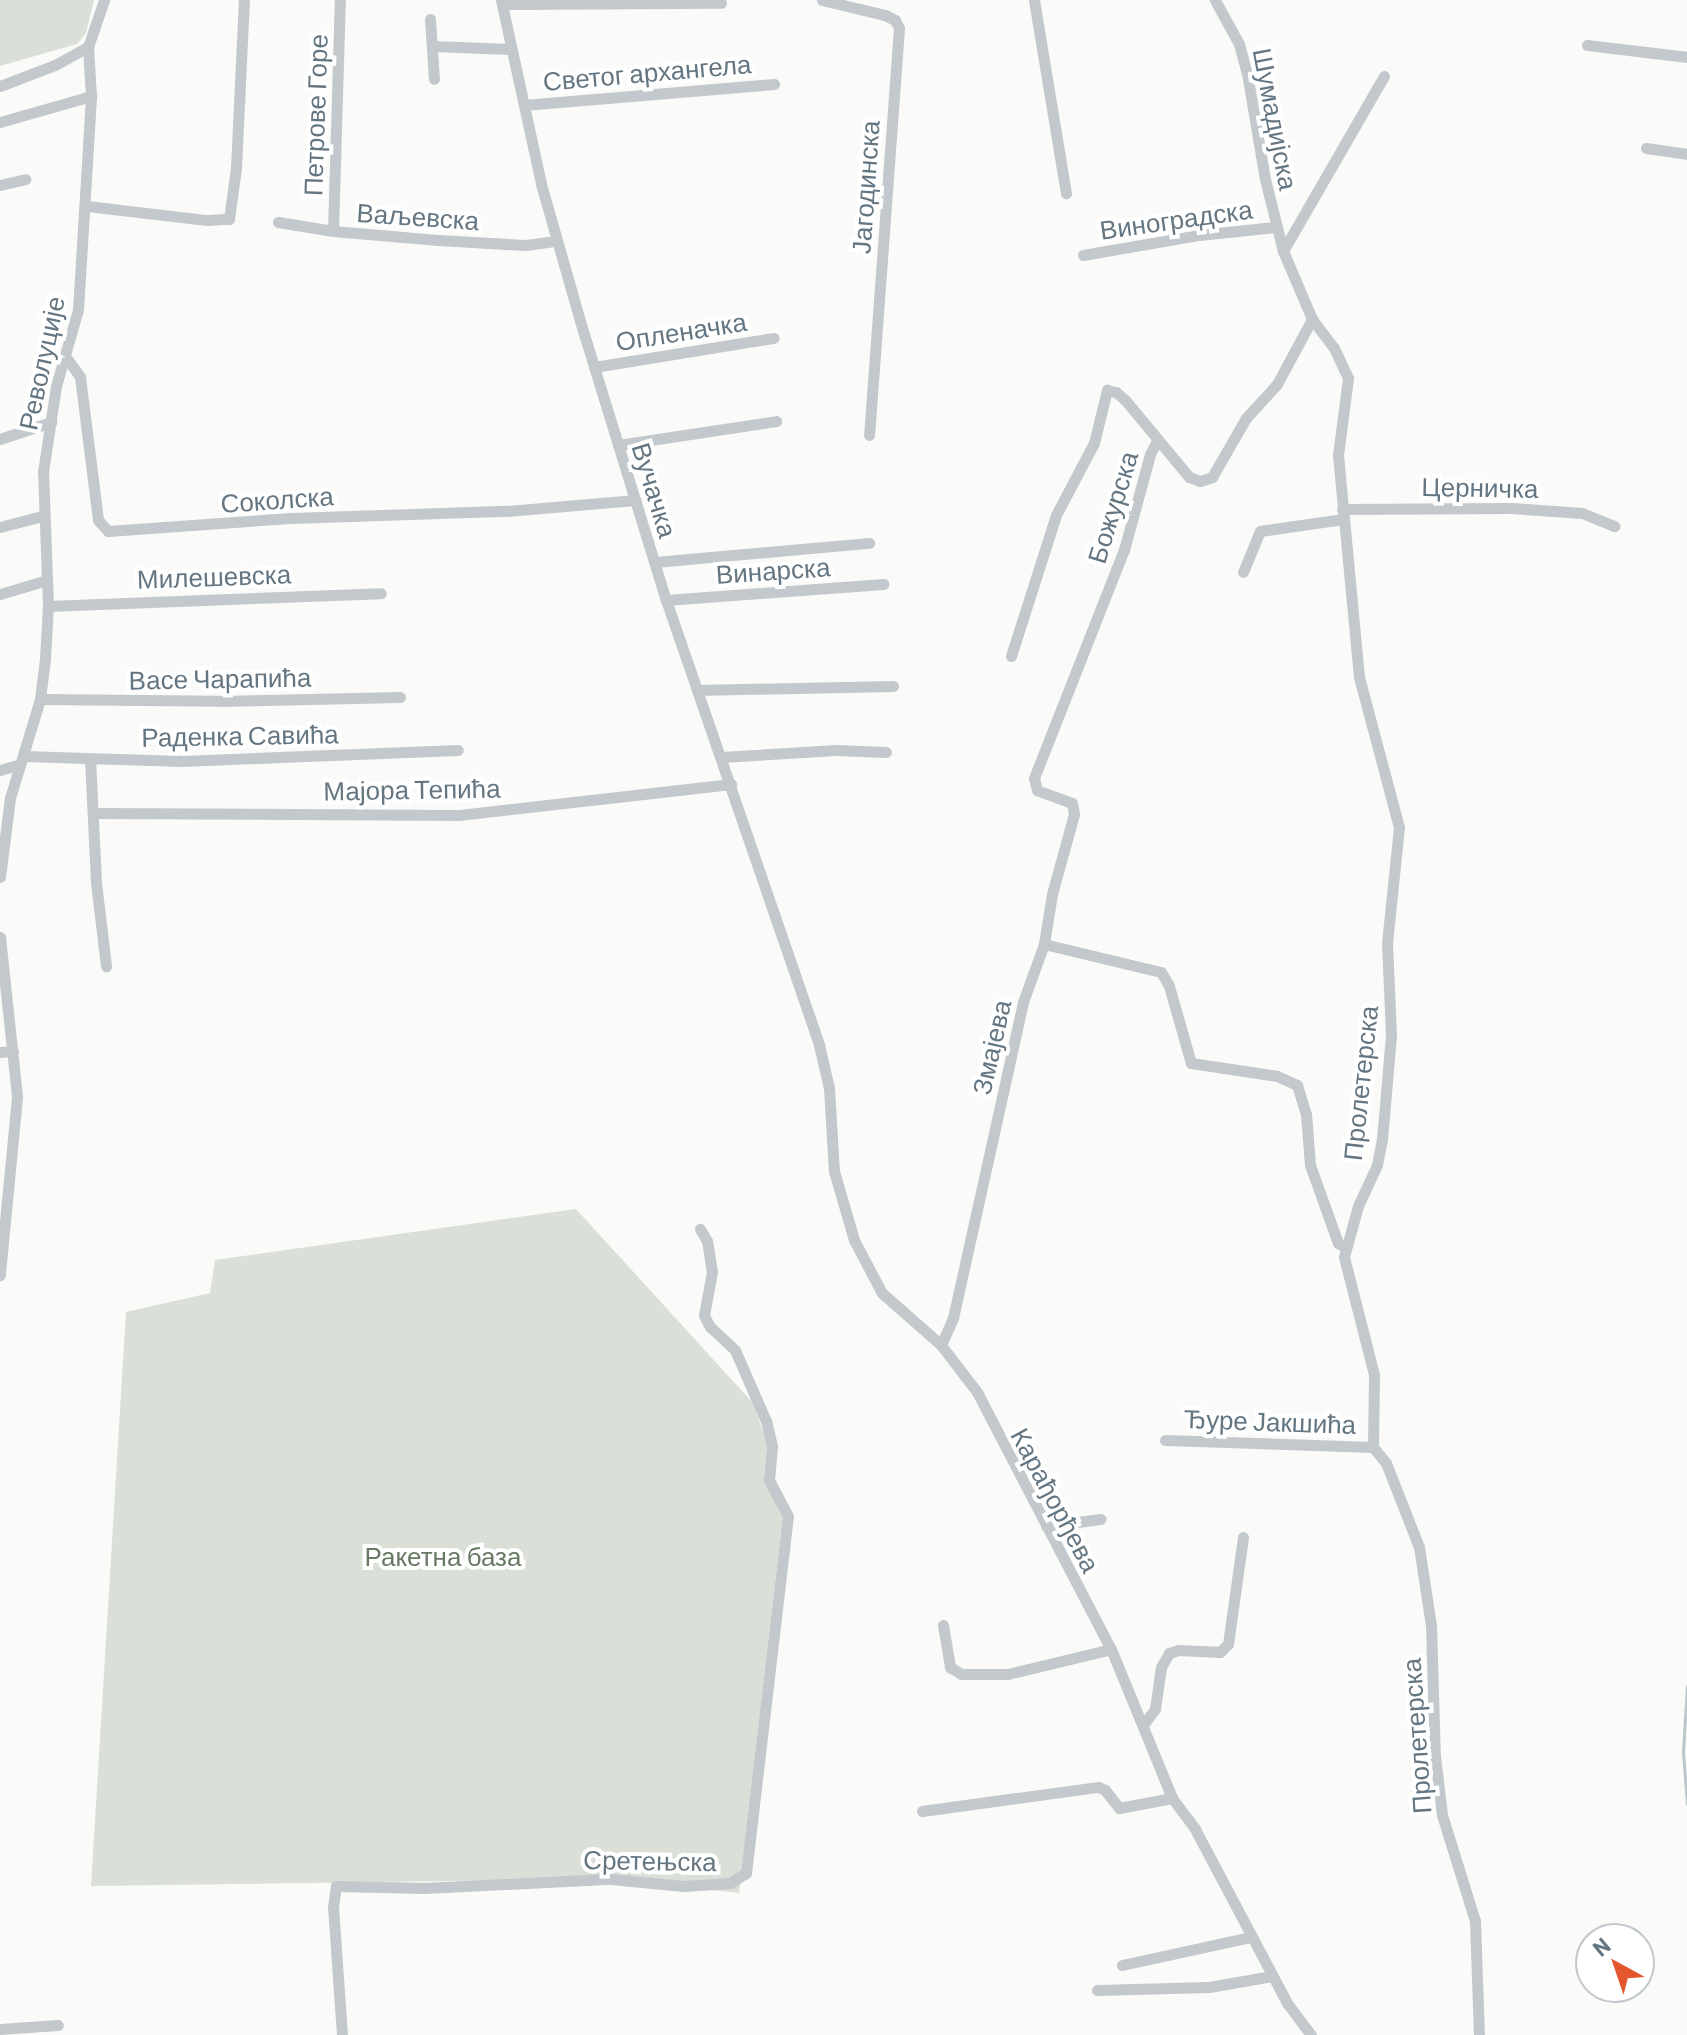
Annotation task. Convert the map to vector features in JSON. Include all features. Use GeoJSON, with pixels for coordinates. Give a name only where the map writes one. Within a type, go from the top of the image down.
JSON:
{"type":"FeatureCollection","features":[{"type":"Feature","properties":{"kind":"street","name":"Револуције"},"geometry":{"type":"LineString","coordinates":[[0,877],[20,760],[40,699],[48,606],[42,516],[43,472],[65,356],[78,310],[87,206],[91,96],[88,47],[104,0]]}},
{"type":"Feature","properties":{"kind":"street"},"geometry":{"type":"LineString","coordinates":[[87,206],[207,220],[229,219],[236,168],[244,0]]}},
{"type":"Feature","properties":{"kind":"street","name":"Петрове Горе"},"geometry":{"type":"LineString","coordinates":[[333,231],[340,0]]}},
{"type":"Feature","properties":{"kind":"street","name":"Јагодинска"},"geometry":{"type":"LineString","coordinates":[[822,0],[885,15],[895,20],[899,28],[869,435]]}},
{"type":"Feature","properties":{"kind":"street"},"geometry":{"type":"LineString","coordinates":[[1034,0],[1066,193]]}},
{"type":"Feature","properties":{"kind":"street","name":"Шумадијска"},"geometry":{"type":"LineString","coordinates":[[1215,0],[1239,44],[1247,73],[1275,227],[1283,251]]}},
{"type":"Feature","properties":{"kind":"street"},"geometry":{"type":"LineString","coordinates":[[501,2],[721,3]]}},
{"type":"Feature","properties":{"kind":"street","name":"Вучачка"},"geometry":{"type":"LineString","coordinates":[[501,2],[556,241],[594,367],[666,600],[799,984]]}},
{"type":"Feature","properties":{"kind":"street"},"geometry":{"type":"LineString","coordinates":[[430,19],[434,79]]}},
{"type":"Feature","properties":{"kind":"street"},"geometry":{"type":"LineString","coordinates":[[1587,45],[1687,57]]}},
{"type":"Feature","properties":{"kind":"street"},"geometry":{"type":"LineString","coordinates":[[432,46],[511,49]]}},
{"type":"Feature","properties":{"kind":"street"},"geometry":{"type":"LineString","coordinates":[[0,86],[55,65],[88,47]]}},
{"type":"Feature","properties":{"kind":"street"},"geometry":{"type":"LineString","coordinates":[[1283,251],[1384,76]]}},
{"type":"Feature","properties":{"kind":"street","name":"Светог архангела"},"geometry":{"type":"LineString","coordinates":[[524,105],[774,84]]}},
{"type":"Feature","properties":{"kind":"street"},"geometry":{"type":"LineString","coordinates":[[0,122],[91,96]]}},
{"type":"Feature","properties":{"kind":"street"},"geometry":{"type":"LineString","coordinates":[[1646,148],[1687,154]]}},
{"type":"Feature","properties":{"kind":"street"},"geometry":{"type":"LineString","coordinates":[[0,185],[25,179]]}},
{"type":"Feature","properties":{"kind":"street","name":"Ваљевска"},"geometry":{"type":"LineString","coordinates":[[278,222],[333,231],[526,245],[556,241]]}},
{"type":"Feature","properties":{"kind":"street","name":"Виноградска"},"geometry":{"type":"LineString","coordinates":[[1083,255],[1199,235],[1275,227]]}},
{"type":"Feature","properties":{"kind":"street","name":"Пролетерска"},"geometry":{"type":"LineString","coordinates":[[1283,251],[1312,319],[1334,348],[1348,378],[1347,399],[1338,439],[1342,514],[1362,691],[1399,827],[1387,943],[1391,1035],[1382,1139],[1377,1165],[1358,1206],[1345,1247],[1345,1267],[1374,1375],[1373,1447],[1386,1463],[1419,1547],[1431,1625],[1435,1756],[1442,1815],[1475,1921],[1479,2035]]}},
{"type":"Feature","properties":{"kind":"street"},"geometry":{"type":"LineString","coordinates":[[1157,441],[1189,477],[1200,481],[1212,477],[1246,418],[1277,384],[1312,319]]}},
{"type":"Feature","properties":{"kind":"street","name":"Опленачка"},"geometry":{"type":"LineString","coordinates":[[594,367],[774,338]]}},
{"type":"Feature","properties":{"kind":"street","name":"Соколска"},"geometry":{"type":"LineString","coordinates":[[65,356],[80,377],[98,520],[108,531],[291,518],[520,510],[636,500]]}},
{"type":"Feature","properties":{"kind":"street","name":"Божурска"},"geometry":{"type":"LineString","coordinates":[[1011,656],[1056,515],[1094,443],[1107,390],[1116,392],[1157,441],[1150,454],[1124,550],[1050,733],[1033,785]]}},
{"type":"Feature","properties":{"kind":"street"},"geometry":{"type":"LineString","coordinates":[[618,445],[776,421]]}},
{"type":"Feature","properties":{"kind":"street"},"geometry":{"type":"LineString","coordinates":[[0,439],[51,422]]}},
{"type":"Feature","properties":{"kind":"street","name":"Церничка"},"geometry":{"type":"LineString","coordinates":[[1243,572],[1260,531],[1342,514],[1511,508],[1582,513],[1615,526]]}},
{"type":"Feature","properties":{"kind":"street"},"geometry":{"type":"LineString","coordinates":[[0,527],[42,516]]}},
{"type":"Feature","properties":{"kind":"street"},"geometry":{"type":"LineString","coordinates":[[655,562],[869,543]]}},
{"type":"Feature","properties":{"kind":"street"},"geometry":{"type":"LineString","coordinates":[[0,594],[47,580]]}},
{"type":"Feature","properties":{"kind":"street","name":"Винарска"},"geometry":{"type":"LineString","coordinates":[[666,600],[883,584]]}},
{"type":"Feature","properties":{"kind":"street","name":"Милешевска"},"geometry":{"type":"LineString","coordinates":[[48,606],[381,593]]}},
{"type":"Feature","properties":{"kind":"street"},"geometry":{"type":"LineString","coordinates":[[697,690],[893,686]]}},
{"type":"Feature","properties":{"kind":"street","name":"Васе Чарапића"},"geometry":{"type":"LineString","coordinates":[[40,699],[219,701],[400,697]]}},
{"type":"Feature","properties":{"kind":"street","name":"Раденка Савића"},"geometry":{"type":"LineString","coordinates":[[0,770],[20,760],[182,761],[458,750]]}},
{"type":"Feature","properties":{"kind":"street"},"geometry":{"type":"LineString","coordinates":[[721,757],[836,750],[886,752]]}},
{"type":"Feature","properties":{"kind":"street"},"geometry":{"type":"LineString","coordinates":[[90,759],[106,966]]}},
{"type":"Feature","properties":{"kind":"street","name":"Мајора Тепића"},"geometry":{"type":"LineString","coordinates":[[93,813],[459,815],[731,784]]}},
{"type":"Feature","properties":{"kind":"street","name":"Змајева"},"geometry":{"type":"LineString","coordinates":[[941,1345],[957,1303],[1023,1002],[1044,944],[1047,918],[1075,808],[1072,803],[1041,793],[1033,785]]}},
{"type":"Feature","properties":{"kind":"street"},"geometry":{"type":"LineString","coordinates":[[0,937],[17,1097],[0,1275]]}},
{"type":"Feature","properties":{"kind":"street"},"geometry":{"type":"LineString","coordinates":[[1044,944],[1161,972],[1169,986],[1191,1063],[1277,1076],[1297,1085],[1306,1114],[1310,1165],[1338,1243],[1345,1247]]}},
{"type":"Feature","properties":{"kind":"street","name":"Карађорђева"},"geometry":{"type":"LineString","coordinates":[[799,984],[825,1066],[834,1171],[854,1240],[882,1293],[941,1345],[977,1392],[1111,1649],[1172,1798],[1200,1838],[1250,1937],[1311,2035]]}},
{"type":"Feature","properties":{"kind":"street"},"geometry":{"type":"LineString","coordinates":[[0,1052],[13,1051]]}},
{"type":"Feature","properties":{"kind":"street","name":"Сретењска"},"geometry":{"type":"LineString","coordinates":[[342,2035],[333,1907],[336,1886],[424,1888],[611,1879],[683,1886],[730,1883],[746,1873],[779,1615],[788,1516],[768,1474],[772,1446],[766,1421],[735,1350],[710,1327],[704,1315],[712,1272],[707,1241],[700,1229]]}},
{"type":"Feature","properties":{"kind":"street","name":"Ђуре Јакшића"},"geometry":{"type":"LineString","coordinates":[[1165,1440],[1373,1447]]}},
{"type":"Feature","properties":{"kind":"street"},"geometry":{"type":"LineString","coordinates":[[1046,1526],[1101,1519]]}},
{"type":"Feature","properties":{"kind":"street"},"geometry":{"type":"LineString","coordinates":[[1143,1725],[1155,1709],[1161,1667],[1169,1653],[1178,1650],[1214,1653],[1228,1644],[1243,1537]]}},
{"type":"Feature","properties":{"kind":"street"},"geometry":{"type":"LineString","coordinates":[[943,1625],[950,1667],[961,1674],[1008,1674],[1111,1649]]}},
{"type":"Feature","properties":{"kind":"street"},"geometry":{"type":"LineString","coordinates":[[922,1811],[1094,1787],[1103,1788],[1119,1808],[1172,1798]]}},
{"type":"Feature","properties":{"kind":"street"},"geometry":{"type":"LineString","coordinates":[[1122,1965],[1250,1937]]}},
{"type":"Feature","properties":{"kind":"street"},"geometry":{"type":"LineString","coordinates":[[1097,1990],[1209,1987],[1272,1976]]}},
{"type":"Feature","properties":{"kind":"street"},"geometry":{"type":"LineString","coordinates":[[0,2029],[58,2025]]}},
{"type":"Feature","properties":{"kind":"green space"},"geometry":{"type":"Polygon","coordinates":[[[0,0],[94,0],[86,33],[77,44],[0,66],[0,0]]]}},
{"type":"Feature","properties":{"kind":"green space","name":"Ракетна база"},"geometry":{"type":"Polygon","coordinates":[[[576,1209],[753,1403],[767,1442],[764,1481],[783,1515],[739,1893],[611,1879],[91,1886],[126,1312],[210,1293],[215,1260],[576,1209]]]}},
{"type":"Feature","properties":{"kind":"waterway"},"geometry":{"type":"LineString","coordinates":[[1687,1686],[1683,1752],[1687,1804]]}}]}
